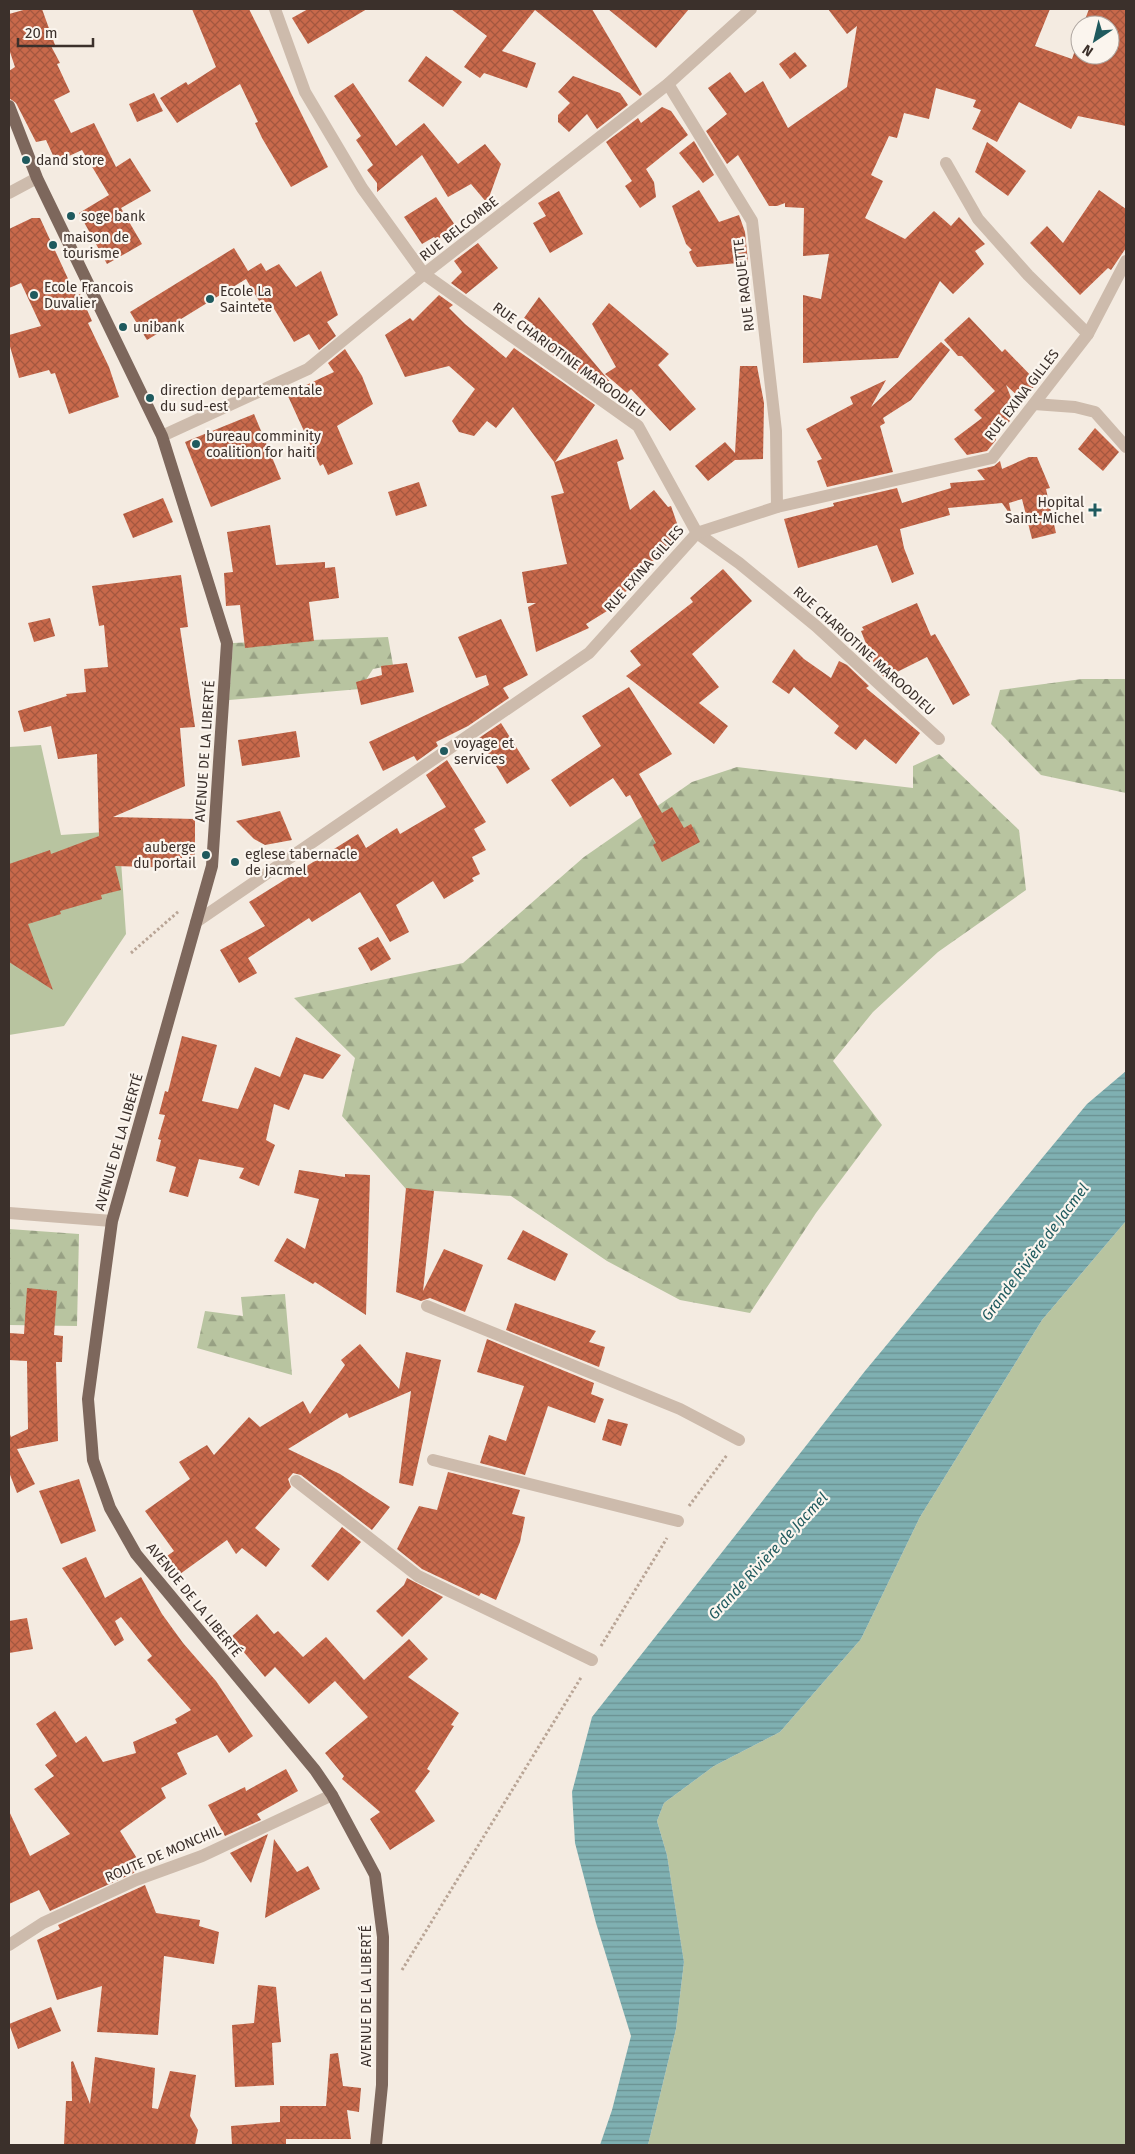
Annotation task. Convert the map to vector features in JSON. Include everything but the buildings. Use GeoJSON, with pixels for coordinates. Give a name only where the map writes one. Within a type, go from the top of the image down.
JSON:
{"type":"FeatureCollection","features":[{"type":"Feature","properties":{"kind":"main road","name":"AVENUE DE LA LIBERTÉ"},"geometry":{"type":"LineString","coordinates":[[9,106],[37,178],[162,436],[227,643],[212,866],[112,1221],[88,1399],[93,1460],[110,1508],[136,1554],[315,1770],[332,1795],[375,1875],[383,1938],[382,2086],[376,2145]]}},
{"type":"Feature","properties":{"kind":"street","name":"RUE CHARIOTINE MAROODIEU"},"geometry":{"type":"LineString","coordinates":[[275,9],[305,92],[362,188],[424,274],[638,426],[697,533],[739,562],[816,626],[939,739]]}},
{"type":"Feature","properties":{"kind":"street","name":"RUE BELCOMBE"},"geometry":{"type":"LineString","coordinates":[[162,436],[308,369],[424,274],[668,84],[751,9]]}},
{"type":"Feature","properties":{"kind":"street","name":"RUE RAQUETTE"},"geometry":{"type":"LineString","coordinates":[[668,84],[752,221],[776,431],[777,507]]}},
{"type":"Feature","properties":{"kind":"street"},"geometry":{"type":"LineString","coordinates":[[946,163],[978,219],[1028,275],[1088,334]]}},
{"type":"Feature","properties":{"kind":"street"},"geometry":{"type":"LineString","coordinates":[[9,193],[37,178]]}},
{"type":"Feature","properties":{"kind":"street","name":"RUE EXINA GILLES"},"geometry":{"type":"LineString","coordinates":[[196,922],[589,654],[697,533],[777,507],[992,458],[1088,334],[1126,261]]}},
{"type":"Feature","properties":{"kind":"street"},"geometry":{"type":"LineString","coordinates":[[1034,404],[1075,407],[1095,412],[1126,447]]}},
{"type":"Feature","properties":{"kind":"street"},"geometry":{"type":"LineString","coordinates":[[9,1213],[112,1221]]}},
{"type":"Feature","properties":{"kind":"street"},"geometry":{"type":"LineString","coordinates":[[427,1306],[680,1409],[739,1440]]}},
{"type":"Feature","properties":{"kind":"street"},"geometry":{"type":"LineString","coordinates":[[433,1460],[678,1521]]}},
{"type":"Feature","properties":{"kind":"street"},"geometry":{"type":"LineString","coordinates":[[296,1481],[418,1576],[592,1660]]}},
{"type":"Feature","properties":{"kind":"street","name":"ROUTE DE MONCHIL"},"geometry":{"type":"LineString","coordinates":[[9,1944],[43,1923],[136,1880],[202,1856],[332,1795]]}},
{"type":"Feature","properties":{"kind":"path"},"geometry":{"type":"LineString","coordinates":[[131,953],[206,887]]}},
{"type":"Feature","properties":{"kind":"path"},"geometry":{"type":"LineString","coordinates":[[383,2002],[678,1521],[739,1440]]}},
{"type":"Feature","properties":{"kind":"green space"},"geometry":{"type":"Polygon","coordinates":[[[388,637],[393,665],[373,669],[360,689],[229,700],[233,643],[388,637]]]}},
{"type":"Feature","properties":{"kind":"green space"},"geometry":{"type":"Polygon","coordinates":[[[1082,679],[1126,679],[1126,793],[1041,775],[991,724],[1000,690],[1082,679]]]}},
{"type":"Feature","properties":{"kind":"green space"},"geometry":{"type":"Polygon","coordinates":[[[41,745],[61,835],[119,831],[126,934],[64,1026],[9,1035],[9,747],[41,745]]]}},
{"type":"Feature","properties":{"kind":"green space"},"geometry":{"type":"Polygon","coordinates":[[[939,754],[1019,830],[1026,890],[938,952],[873,1012],[833,1061],[882,1125],[816,1213],[750,1313],[680,1300],[607,1261],[511,1196],[406,1189],[342,1116],[355,1058],[294,998],[463,963],[584,857],[692,782],[737,767],[913,788],[913,766],[939,754]]]}},
{"type":"Feature","properties":{"kind":"green space"},"geometry":{"type":"Polygon","coordinates":[[[1126,1221],[1126,2145],[648,2145],[676,2029],[684,1962],[667,1855],[657,1821],[664,1803],[714,1766],[780,1732],[861,1639],[920,1517],[1042,1320],[1126,1221]]]}},
{"type":"Feature","properties":{"kind":"green space"},"geometry":{"type":"Polygon","coordinates":[[[9,1229],[79,1234],[77,1326],[9,1325],[9,1229]]]}},
{"type":"Feature","properties":{"kind":"green space"},"geometry":{"type":"Polygon","coordinates":[[[285,1294],[292,1375],[197,1348],[205,1311],[243,1316],[241,1297],[285,1294]]]}},
{"type":"Feature","properties":{"kind":"water","name":"Grande Rivière de Jacmel"},"geometry":{"type":"Polygon","coordinates":[[[1126,1071],[1126,1221],[1042,1320],[920,1517],[861,1639],[780,1732],[714,1766],[664,1803],[657,1821],[667,1855],[684,1962],[676,2029],[648,2145],[600,2145],[612,2110],[631,2036],[596,1923],[575,1843],[572,1792],[592,1717],[865,1371],[1087,1104],[1126,1071]]]}},
{"type":"Feature","properties":{"kind":"place","name":"dand store"},"geometry":{"type":"Point","coordinates":[26,160]}},
{"type":"Feature","properties":{"kind":"place","name":"soge bank"},"geometry":{"type":"Point","coordinates":[71,216]}},
{"type":"Feature","properties":{"kind":"place","name":"maison de tourisme"},"geometry":{"type":"Point","coordinates":[53,245]}},
{"type":"Feature","properties":{"kind":"place","name":"Ecole Francois Duvalier"},"geometry":{"type":"Point","coordinates":[34,295]}},
{"type":"Feature","properties":{"kind":"place","name":"Ecole La Saintete"},"geometry":{"type":"Point","coordinates":[210,299]}},
{"type":"Feature","properties":{"kind":"place","name":"unibank"},"geometry":{"type":"Point","coordinates":[123,327]}},
{"type":"Feature","properties":{"kind":"place","name":"direction departementale du sud-est"},"geometry":{"type":"Point","coordinates":[150,398]}},
{"type":"Feature","properties":{"kind":"place","name":"bureau comminity coalition for haiti"},"geometry":{"type":"Point","coordinates":[196,444]}},
{"type":"Feature","properties":{"kind":"place","name":"Hopital Saint-Michel"},"geometry":{"type":"Point","coordinates":[1095,510]}},
{"type":"Feature","properties":{"kind":"place","name":"voyage et services"},"geometry":{"type":"Point","coordinates":[444,751]}},
{"type":"Feature","properties":{"kind":"place","name":"auberge du portail"},"geometry":{"type":"Point","coordinates":[206,855]}},
{"type":"Feature","properties":{"kind":"place","name":"eglese tabernacle de jacmel"},"geometry":{"type":"Point","coordinates":[235,862]}}]}
